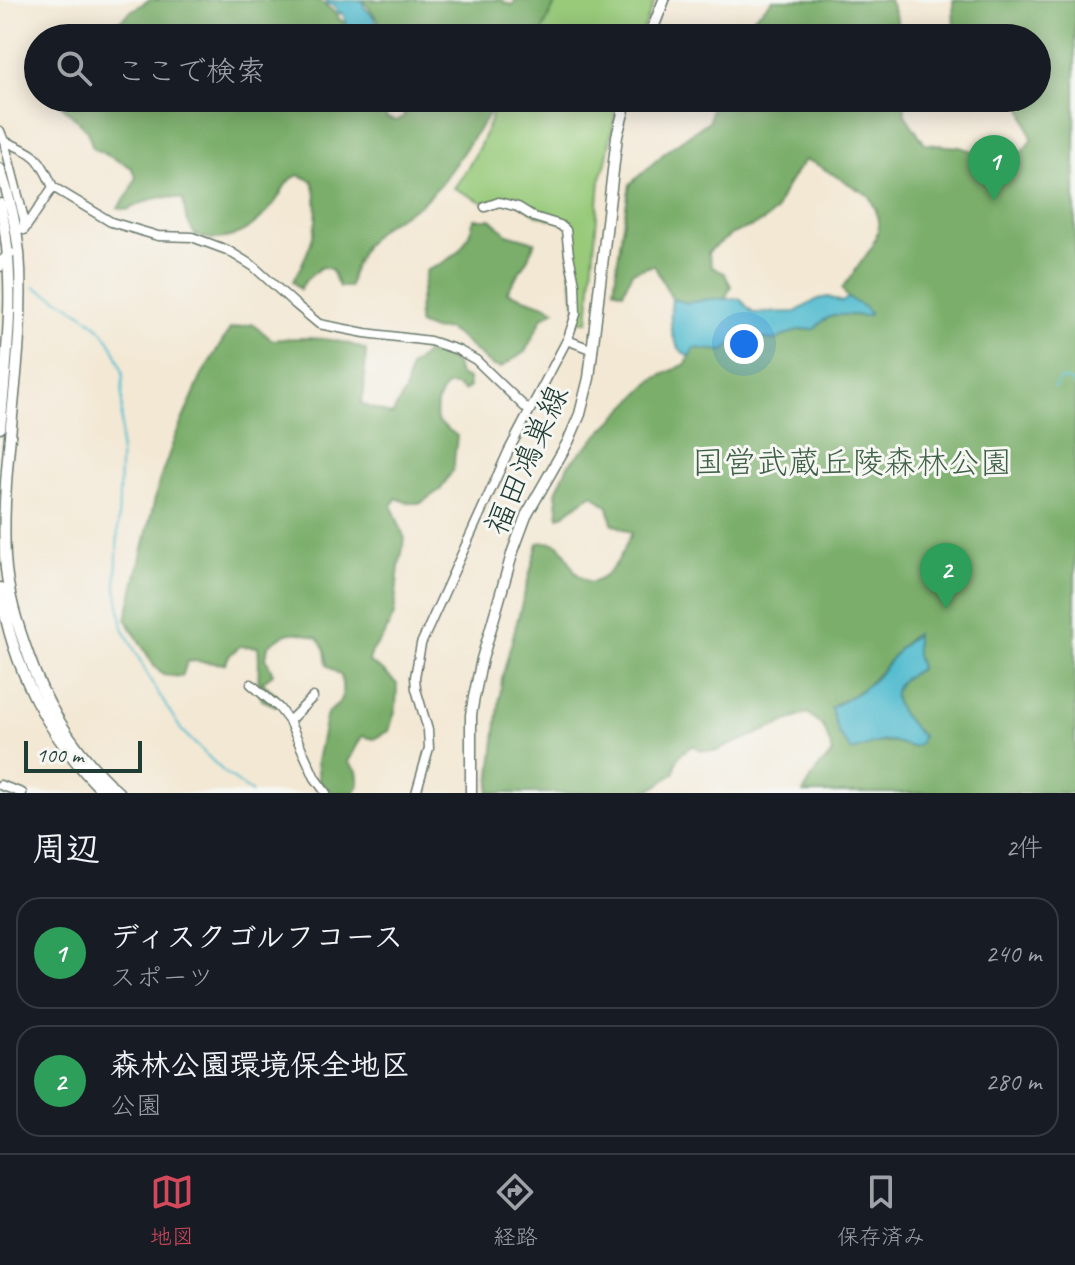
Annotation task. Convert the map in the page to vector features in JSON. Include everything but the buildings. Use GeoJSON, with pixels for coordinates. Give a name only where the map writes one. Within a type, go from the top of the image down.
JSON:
{"type":"FeatureCollection","features":[{"type":"Feature","properties":{"kind":"main road"},"geometry":{"type":"LineString","coordinates":[[655,24],[664,0]]}},
{"type":"Feature","properties":{"kind":"main road","name":"福田鴻巣線"},"geometry":{"type":"LineString","coordinates":[[471,793],[471,715],[482,659],[522,525],[568,442],[580,414],[589,378],[617,136],[623,112]]}},
{"type":"Feature","properties":{"kind":"main road"},"geometry":{"type":"LineString","coordinates":[[0,169],[12,212],[10,312],[0,428]]}},
{"type":"Feature","properties":{"kind":"main road"},"geometry":{"type":"LineString","coordinates":[[0,204],[11,259],[20,277],[19,339],[4,505],[8,587],[16,622],[43,695],[85,758],[119,793]]}},
{"type":"Feature","properties":{"kind":"main road"},"geometry":{"type":"LineString","coordinates":[[0,588],[9,633],[44,717],[68,752],[105,793]]}},
{"type":"Feature","properties":{"kind":"street"},"geometry":{"type":"LineString","coordinates":[[0,131],[24,219],[24,230]]}},
{"type":"Feature","properties":{"kind":"street"},"geometry":{"type":"LineString","coordinates":[[4,141],[31,152],[42,163],[53,187],[111,222],[158,236],[192,237],[227,250],[253,266],[319,324],[443,344],[458,350],[476,360],[529,411]]}},
{"type":"Feature","properties":{"kind":"street"},"geometry":{"type":"LineString","coordinates":[[11,259],[24,230],[53,187]]}},
{"type":"Feature","properties":{"kind":"street"},"geometry":{"type":"LineString","coordinates":[[418,792],[429,748],[428,730],[415,677],[421,644],[509,450],[567,340],[576,314],[575,284],[566,230],[518,207],[499,202],[485,207]]}},
{"type":"Feature","properties":{"kind":"street"},"geometry":{"type":"LineString","coordinates":[[567,340],[593,350]]}},
{"type":"Feature","properties":{"kind":"street"},"geometry":{"type":"LineString","coordinates":[[251,684],[289,721],[315,778],[326,793]]}},
{"type":"Feature","properties":{"kind":"street"},"geometry":{"type":"LineString","coordinates":[[289,721],[313,697]]}},
{"type":"Feature","properties":{"kind":"street"},"geometry":{"type":"LineString","coordinates":[[0,785],[22,793]]}},
{"type":"Feature","properties":{"kind":"green space"},"geometry":{"type":"Polygon","coordinates":[[[149,0],[318,0],[342,22],[353,21],[355,24],[116,24],[149,0]]]}},
{"type":"Feature","properties":{"kind":"green space"},"geometry":{"type":"Polygon","coordinates":[[[363,0],[502,0],[513,5],[515,0],[557,0],[546,24],[379,24],[363,0]]]}},
{"type":"Feature","properties":{"kind":"green space"},"geometry":{"type":"Polygon","coordinates":[[[549,0],[655,0],[646,24],[540,24],[549,0]]]}},
{"type":"Feature","properties":{"kind":"green space"},"geometry":{"type":"Polygon","coordinates":[[[773,0],[889,0],[897,24],[752,24],[753,18],[773,0]]]}},
{"type":"Feature","properties":{"kind":"green space","name":"国営武蔵丘陵森林公園"},"geometry":{"type":"Polygon","coordinates":[[[953,0],[1075,0],[1075,793],[803,793],[817,769],[833,753],[824,728],[808,713],[716,751],[699,750],[694,745],[680,756],[675,772],[643,793],[489,793],[502,678],[538,543],[559,545],[576,573],[590,583],[611,570],[632,533],[612,523],[608,507],[593,494],[559,517],[556,492],[568,465],[654,379],[686,364],[694,348],[724,351],[733,342],[760,338],[775,340],[798,330],[815,329],[832,316],[866,316],[865,308],[848,298],[842,289],[872,247],[879,227],[876,210],[869,196],[814,163],[805,160],[801,165],[784,191],[776,211],[762,222],[732,234],[708,252],[712,267],[724,273],[731,286],[725,299],[688,303],[672,299],[654,265],[632,272],[623,292],[614,289],[630,184],[669,149],[709,121],[711,112],[905,112],[925,144],[960,147],[1013,163],[1032,139],[1024,112],[1051,112],[1051,24],[954,24],[953,0]],[[916,636],[910,637],[869,683],[836,704],[856,750],[883,742],[910,747],[922,736],[900,711],[895,697],[900,682],[920,668],[916,636]]]}},
{"type":"Feature","properties":{"kind":"green space"},"geometry":{"type":"Polygon","coordinates":[[[68,112],[385,112],[386,118],[396,121],[404,116],[404,112],[490,112],[441,184],[421,204],[382,227],[364,246],[349,287],[339,287],[331,269],[321,267],[300,289],[293,281],[314,233],[317,208],[313,181],[299,175],[291,179],[266,213],[242,232],[224,238],[197,236],[186,218],[183,199],[160,198],[127,210],[118,208],[136,177],[131,167],[93,148],[87,130],[68,112]]]}},
{"type":"Feature","properties":{"kind":"green space"},"geometry":{"type":"Polygon","coordinates":[[[493,112],[615,112],[600,181],[588,321],[577,321],[570,260],[572,225],[537,215],[507,199],[484,203],[454,188],[493,112]]]}},
{"type":"Feature","properties":{"kind":"green space"},"geometry":{"type":"Polygon","coordinates":[[[474,219],[491,219],[507,234],[535,242],[507,292],[555,310],[543,317],[525,352],[500,368],[491,365],[447,329],[433,330],[418,324],[426,271],[458,252],[474,219]]]}},
{"type":"Feature","properties":{"kind":"green space"},"geometry":{"type":"Polygon","coordinates":[[[253,324],[272,340],[320,339],[344,342],[366,350],[361,404],[392,415],[405,392],[410,367],[425,354],[439,354],[456,364],[459,375],[468,379],[469,387],[464,391],[456,386],[447,386],[437,407],[437,421],[457,436],[453,470],[441,489],[421,503],[396,498],[392,506],[405,539],[394,615],[372,651],[369,662],[397,684],[396,708],[389,731],[374,739],[362,736],[348,762],[357,771],[359,785],[354,793],[332,793],[319,781],[317,761],[327,713],[340,702],[342,689],[341,676],[327,665],[325,650],[318,638],[292,633],[268,646],[266,658],[273,674],[262,682],[276,695],[276,706],[262,700],[258,680],[258,647],[240,646],[225,664],[187,662],[182,677],[163,675],[154,666],[126,619],[159,482],[175,437],[203,373],[230,329],[253,324]]]}},
{"type":"Feature","properties":{"kind":"water"},"geometry":{"type":"Polygon","coordinates":[[[362,0],[376,24],[346,24],[343,13],[339,14],[335,6],[325,1],[362,0]]]}},
{"type":"Feature","properties":{"kind":"water"},"geometry":{"type":"Polygon","coordinates":[[[828,297],[842,302],[848,298],[870,314],[832,316],[815,329],[798,330],[775,340],[760,338],[733,342],[724,351],[694,348],[689,357],[678,346],[672,332],[672,299],[688,303],[740,299],[753,313],[795,312],[828,297]]]}},
{"type":"Feature","properties":{"kind":"water"},"geometry":{"type":"Polygon","coordinates":[[[916,634],[916,655],[920,668],[900,682],[895,697],[900,711],[922,736],[920,742],[912,747],[885,741],[852,751],[839,734],[831,708],[876,678],[900,648],[916,634]]]}},
{"type":"Feature","properties":{"kind":"waterway"},"geometry":{"type":"LineString","coordinates":[[34,287],[90,320],[110,342],[123,373],[116,587],[123,628],[182,731],[224,772],[252,793]]}},
{"type":"Feature","properties":{"kind":"waterway"},"geometry":{"type":"LineString","coordinates":[[1054,388],[1059,379],[1071,381],[1075,387]]}},
{"type":"Feature","properties":{"kind":"place","name":"ディスクゴルフコース"},"geometry":{"type":"Point","coordinates":[994,201]}},
{"type":"Feature","properties":{"kind":"place","name":"森林公園環境保全地区"},"geometry":{"type":"Point","coordinates":[946,609]}}]}
